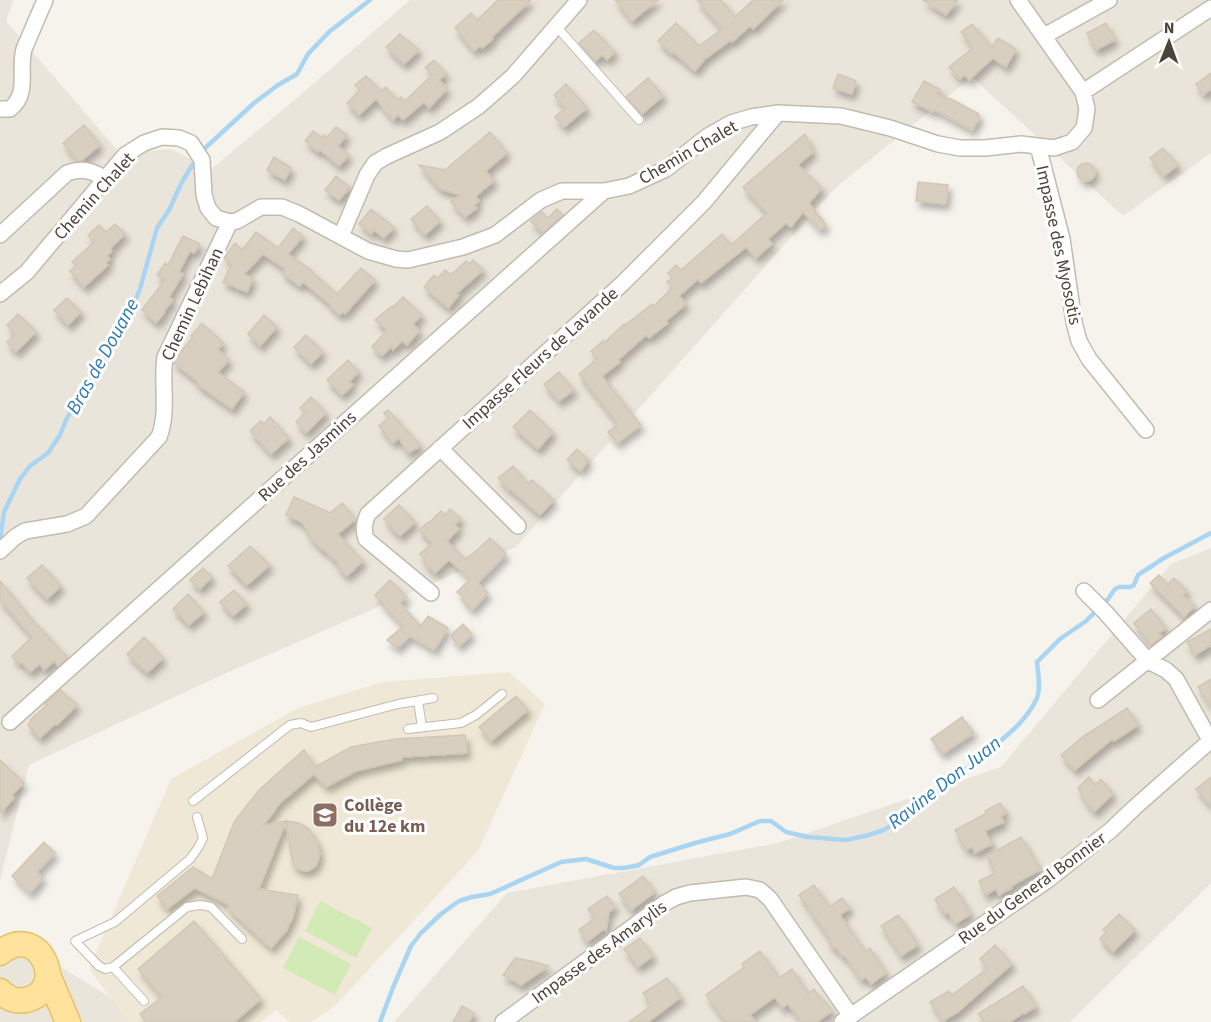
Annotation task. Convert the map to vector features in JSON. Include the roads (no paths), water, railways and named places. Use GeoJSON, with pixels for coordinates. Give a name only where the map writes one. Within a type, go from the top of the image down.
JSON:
{"type":"FeatureCollection","features":[{"type":"Feature","properties":{"kind":"main road"},"geometry":{"type":"LineString","coordinates":[[4,942],[33,947],[40,952],[48,967],[46,984],[34,997],[7,996]]}},
{"type":"Feature","properties":{"kind":"main road"},"geometry":{"type":"LineString","coordinates":[[48,975],[68,1022]]}},
{"type":"Feature","properties":{"kind":"main road"},"geometry":{"type":"LineString","coordinates":[[7,996],[62,1022]]}},
{"type":"Feature","properties":{"kind":"street"},"geometry":{"type":"LineString","coordinates":[[0,109],[10,109],[17,102],[21,93],[23,81],[21,65],[24,49],[45,0]]}},
{"type":"Feature","properties":{"kind":"street"},"geometry":{"type":"LineString","coordinates":[[341,236],[367,175],[375,164],[387,156],[440,132],[479,106],[513,76],[579,0]]}},
{"type":"Feature","properties":{"kind":"street"},"geometry":{"type":"LineString","coordinates":[[1018,0],[1083,92],[1211,8]]}},
{"type":"Feature","properties":{"kind":"street"},"geometry":{"type":"LineString","coordinates":[[1044,36],[1091,4],[1109,0]]}},
{"type":"Feature","properties":{"kind":"street","name":"Chemin Chalet"},"geometry":{"type":"LineString","coordinates":[[0,294],[27,272],[125,155],[144,143],[162,137],[179,138],[191,143],[202,160],[204,195],[208,208],[216,218],[230,222],[237,221],[261,207],[282,207],[368,251],[408,260],[464,248],[495,235],[541,200],[562,191],[604,191],[629,186],[666,169],[708,136],[731,123],[751,117],[778,113],[841,116],[890,128],[938,144],[960,148],[1021,144],[1054,148],[1072,142],[1084,128],[1087,109],[1083,92]]}},
{"type":"Feature","properties":{"kind":"street","name":"Impasse Fleurs de Lavande"},"geometry":{"type":"LineString","coordinates":[[431,593],[366,539],[364,522],[368,514],[623,283],[704,202],[778,113]]}},
{"type":"Feature","properties":{"kind":"street","name":"Impasse des Myosotis"},"geometry":{"type":"LineString","coordinates":[[1038,146],[1062,239],[1074,322],[1079,341],[1089,359],[1146,430]]}},
{"type":"Feature","properties":{"kind":"street"},"geometry":{"type":"LineString","coordinates":[[0,235],[67,173],[78,169],[87,170],[105,179]]}},
{"type":"Feature","properties":{"kind":"street","name":"Rue des Jasmins"},"geometry":{"type":"LineString","coordinates":[[10,722],[604,191]]}},
{"type":"Feature","properties":{"kind":"street","name":"Chemin Lebihan"},"geometry":{"type":"LineString","coordinates":[[0,551],[25,531],[67,524],[86,516],[159,437],[165,411],[162,372],[165,357],[230,222]]}},
{"type":"Feature","properties":{"kind":"street"},"geometry":{"type":"LineString","coordinates":[[440,448],[518,526]]}},
{"type":"Feature","properties":{"kind":"street"},"geometry":{"type":"LineString","coordinates":[[1088,595],[1148,661],[1166,670],[1176,679],[1211,740]]}},
{"type":"Feature","properties":{"kind":"street"},"geometry":{"type":"LineString","coordinates":[[1098,700],[1211,610]]}},
{"type":"Feature","properties":{"kind":"street","name":"Rue du General Bonnier"},"geometry":{"type":"LineString","coordinates":[[846,1019],[1049,879],[1111,830],[1211,740]]}},
{"type":"Feature","properties":{"kind":"street","name":"Impasse des Amarylis"},"geometry":{"type":"LineString","coordinates":[[503,1022],[665,903],[676,897],[690,894],[746,887],[760,890],[770,899],[846,1019]]}},
{"type":"Feature","properties":{"kind":"lane"},"geometry":{"type":"LineString","coordinates":[[556,26],[639,120]]}},
{"type":"Feature","properties":{"kind":"lane"},"geometry":{"type":"LineString","coordinates":[[408,729],[461,723],[476,715],[502,694]]}},
{"type":"Feature","properties":{"kind":"lane"},"geometry":{"type":"LineString","coordinates":[[194,801],[290,725],[301,723],[311,727],[398,704],[432,698]]}},
{"type":"Feature","properties":{"kind":"lane"},"geometry":{"type":"LineString","coordinates":[[418,701],[422,727]]}},
{"type":"Feature","properties":{"kind":"lane"},"geometry":{"type":"LineString","coordinates":[[197,817],[202,838],[190,859],[115,922],[75,940],[99,966],[105,969],[113,968],[188,907],[200,905],[211,908],[242,939]]}},
{"type":"Feature","properties":{"kind":"lane"},"geometry":{"type":"LineString","coordinates":[[113,968],[144,1001]]}},
{"type":"Feature","properties":{"kind":"waterway","name":"Bras de Douane"},"geometry":{"type":"LineString","coordinates":[[204,149],[254,103],[297,74],[308,54],[329,32],[370,0]]}},
{"type":"Feature","properties":{"kind":"waterway","name":"Bras de Douane"},"geometry":{"type":"LineString","coordinates":[[0,539],[4,512],[20,479],[30,466],[48,453],[60,435],[67,418],[101,366],[131,311],[140,289],[157,228],[193,164]]}},
{"type":"Feature","properties":{"kind":"waterway","name":"Ravine Don Juan"},"geometry":{"type":"LineString","coordinates":[[380,1022],[411,946],[441,914],[459,901],[490,894],[561,862],[586,859],[614,868],[639,865],[650,857],[730,834],[760,821],[771,821],[786,832],[808,837],[846,840],[884,830],[949,782],[1015,728],[1037,698],[1039,680],[1037,662],[1060,639],[1086,621],[1115,589],[1134,585],[1138,575],[1211,533]]}},
{"type":"Feature","properties":{"kind":"place","name":"Collège du 12e km"},"geometry":{"type":"Point","coordinates":[325,815]}}]}
